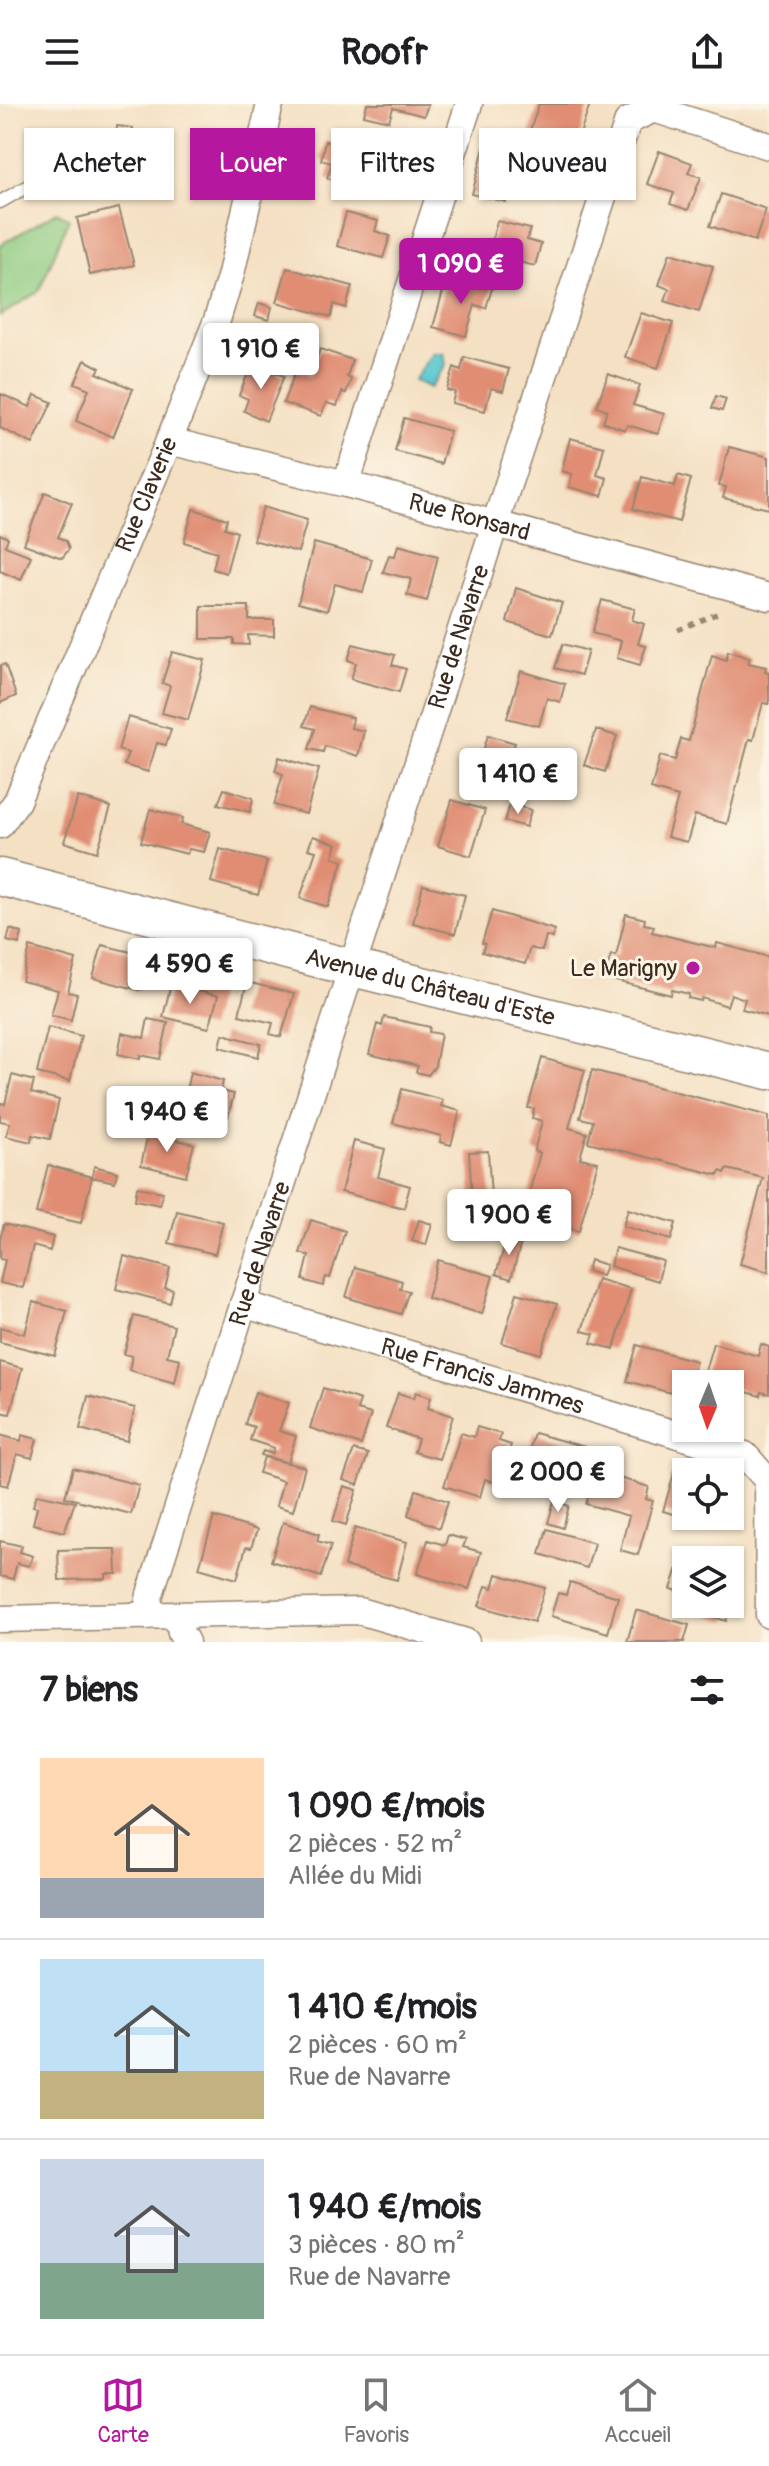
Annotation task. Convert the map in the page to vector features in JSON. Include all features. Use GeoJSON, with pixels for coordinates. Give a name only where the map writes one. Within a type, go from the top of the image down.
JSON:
{"type":"FeatureCollection","features":[{"type":"Feature","properties":{"kind":"street","name":"Rue Claverie"},"geometry":{"type":"LineString","coordinates":[[0,825],[17,801],[217,320],[231,274],[270,104]]}},
{"type":"Feature","properties":{"kind":"street"},"geometry":{"type":"LineString","coordinates":[[346,484],[469,104]]}},
{"type":"Feature","properties":{"kind":"street","name":"Rue de Navarre"},"geometry":{"type":"LineString","coordinates":[[146,1616],[150,1594],[243,1304],[628,121],[654,109],[769,146]]}},
{"type":"Feature","properties":{"kind":"street","name":"Rue Ronsard"},"geometry":{"type":"LineString","coordinates":[[169,441],[346,484],[758,594]]}},
{"type":"Feature","properties":{"kind":"street","name":"Avenue du Château d'Este"},"geometry":{"type":"LineString","coordinates":[[0,877],[769,1071]]}},
{"type":"Feature","properties":{"kind":"street","name":"Rue Francis Jammes"},"geometry":{"type":"LineString","coordinates":[[243,1304],[745,1455],[768,1481],[769,1615]]}},
{"type":"Feature","properties":{"kind":"street"},"geometry":{"type":"LineString","coordinates":[[0,1619],[359,1611],[466,1642]]}},
{"type":"Feature","properties":{"kind":"street"},"geometry":{"type":"LineString","coordinates":[[178,1615],[186,1642]]}},
{"type":"Feature","properties":{"kind":"lane"},"geometry":{"type":"LineString","coordinates":[[0,202],[24,188]]}},
{"type":"Feature","properties":{"kind":"path"},"geometry":{"type":"LineString","coordinates":[[678,630],[743,605],[758,594]]}},
{"type":"Feature","properties":{"kind":"green space"},"geometry":{"type":"Polygon","coordinates":[[[57,212],[69,219],[39,291],[0,316],[0,245],[57,212]]]}},
{"type":"Feature","properties":{"kind":"water"},"geometry":{"type":"Polygon","coordinates":[[[432,353],[443,353],[446,364],[430,388],[414,380],[432,353]]]}},
{"type":"Feature","properties":{"kind":"building"},"geometry":{"type":"Polygon","coordinates":[[[367,104],[428,104],[424,116],[393,108],[389,121],[364,115],[367,104]]]}},
{"type":"Feature","properties":{"kind":"building"},"geometry":{"type":"Polygon","coordinates":[[[539,104],[590,104],[582,128],[531,128],[539,104]]]}},
{"type":"Feature","properties":{"kind":"building"},"geometry":{"type":"Polygon","coordinates":[[[325,141],[331,143],[331,163],[321,160],[325,141]]]}},
{"type":"Feature","properties":{"kind":"building"},"geometry":{"type":"Polygon","coordinates":[[[659,151],[692,163],[688,173],[701,177],[688,210],[670,204],[674,193],[647,184],[659,151]]]}},
{"type":"Feature","properties":{"kind":"building"},"geometry":{"type":"Polygon","coordinates":[[[479,167],[479,196],[472,194],[479,167]]]}},
{"type":"Feature","properties":{"kind":"building"},"geometry":{"type":"Polygon","coordinates":[[[721,194],[766,209],[755,241],[710,226],[721,194]]]}},
{"type":"Feature","properties":{"kind":"building"},"geometry":{"type":"Polygon","coordinates":[[[119,208],[134,265],[90,275],[77,218],[119,208]]]}},
{"type":"Feature","properties":{"kind":"building"},"geometry":{"type":"Polygon","coordinates":[[[346,213],[378,221],[375,231],[390,236],[383,258],[337,246],[346,213]]]}},
{"type":"Feature","properties":{"kind":"building"},"geometry":{"type":"Polygon","coordinates":[[[497,221],[530,229],[527,240],[541,244],[535,266],[507,259],[505,269],[486,264],[497,221]]]}},
{"type":"Feature","properties":{"kind":"building"},"geometry":{"type":"Polygon","coordinates":[[[670,253],[713,266],[699,312],[665,301],[669,289],[659,285],[670,253]]]}},
{"type":"Feature","properties":{"kind":"building"},"geometry":{"type":"Polygon","coordinates":[[[287,268],[352,286],[346,308],[334,304],[331,317],[277,302],[287,268]]]}},
{"type":"Feature","properties":{"kind":"building"},"geometry":{"type":"Polygon","coordinates":[[[478,278],[494,282],[486,308],[475,305],[466,336],[433,327],[446,281],[475,289],[478,278]]]}},
{"type":"Feature","properties":{"kind":"building"},"geometry":{"type":"Polygon","coordinates":[[[259,303],[272,307],[269,320],[255,316],[259,303]]]}},
{"type":"Feature","properties":{"kind":"building"},"geometry":{"type":"Polygon","coordinates":[[[641,313],[673,323],[658,368],[625,357],[641,313]]]}},
{"type":"Feature","properties":{"kind":"building"},"geometry":{"type":"Polygon","coordinates":[[[320,349],[352,360],[347,377],[351,379],[346,393],[342,392],[337,406],[326,403],[321,416],[283,403],[296,370],[311,375],[320,349]]]}},
{"type":"Feature","properties":{"kind":"building"},"geometry":{"type":"Polygon","coordinates":[[[464,357],[509,369],[503,391],[491,388],[485,411],[452,403],[455,392],[447,390],[454,367],[461,370],[464,357]]]}},
{"type":"Feature","properties":{"kind":"building"},"geometry":{"type":"Polygon","coordinates":[[[85,360],[100,368],[97,373],[133,389],[113,437],[76,421],[89,389],[75,383],[85,360]]]}},
{"type":"Feature","properties":{"kind":"building"},"geometry":{"type":"Polygon","coordinates":[[[252,364],[284,376],[266,421],[244,411],[248,399],[239,395],[252,364]]]}},
{"type":"Feature","properties":{"kind":"building"},"geometry":{"type":"Polygon","coordinates":[[[608,374],[640,385],[633,405],[664,414],[658,434],[627,425],[625,430],[603,422],[607,410],[597,406],[608,374]]]}},
{"type":"Feature","properties":{"kind":"building"},"geometry":{"type":"Polygon","coordinates":[[[1,394],[30,407],[35,395],[52,402],[33,444],[0,428],[1,394]]]}},
{"type":"Feature","properties":{"kind":"building"},"geometry":{"type":"Polygon","coordinates":[[[716,396],[726,399],[722,411],[712,408],[716,396]]]}},
{"type":"Feature","properties":{"kind":"building"},"geometry":{"type":"Polygon","coordinates":[[[404,418],[450,431],[441,464],[395,451],[404,418]]]}},
{"type":"Feature","properties":{"kind":"building"},"geometry":{"type":"Polygon","coordinates":[[[570,438],[604,447],[597,475],[607,478],[602,496],[569,487],[572,474],[562,471],[570,438]]]}},
{"type":"Feature","properties":{"kind":"building"},"geometry":{"type":"Polygon","coordinates":[[[729,447],[769,457],[769,509],[723,498],[726,487],[719,486],[729,447]]]}},
{"type":"Feature","properties":{"kind":"building"},"geometry":{"type":"Polygon","coordinates":[[[678,475],[691,479],[679,522],[633,509],[642,477],[675,486],[678,475]]]}},
{"type":"Feature","properties":{"kind":"building"},"geometry":{"type":"Polygon","coordinates":[[[45,492],[72,503],[58,537],[66,541],[69,549],[62,558],[24,544],[45,492]]]}},
{"type":"Feature","properties":{"kind":"building"},"geometry":{"type":"Polygon","coordinates":[[[263,507],[307,520],[298,552],[253,540],[263,507]]]}},
{"type":"Feature","properties":{"kind":"building"},"geometry":{"type":"Polygon","coordinates":[[[193,509],[227,519],[225,528],[237,532],[226,573],[213,569],[217,552],[184,542],[193,509]]]}},
{"type":"Feature","properties":{"kind":"building"},"geometry":{"type":"Polygon","coordinates":[[[0,534],[8,538],[5,546],[31,556],[21,580],[0,571],[0,534]]]}},
{"type":"Feature","properties":{"kind":"building"},"geometry":{"type":"Polygon","coordinates":[[[314,543],[372,559],[363,592],[335,584],[327,611],[298,603],[314,543]]]}},
{"type":"Feature","properties":{"kind":"building"},"geometry":{"type":"Polygon","coordinates":[[[398,545],[438,556],[427,601],[407,595],[411,579],[383,572],[389,555],[395,556],[398,545]]]}},
{"type":"Feature","properties":{"kind":"building"},"geometry":{"type":"Polygon","coordinates":[[[516,588],[562,603],[552,635],[507,622],[516,588]]]}},
{"type":"Feature","properties":{"kind":"building"},"geometry":{"type":"Polygon","coordinates":[[[602,600],[635,609],[632,620],[644,624],[638,644],[646,646],[640,665],[617,658],[621,641],[592,633],[602,600]]]}},
{"type":"Feature","properties":{"kind":"building"},"geometry":{"type":"Polygon","coordinates":[[[201,606],[249,606],[249,620],[274,620],[274,636],[248,635],[249,645],[234,644],[234,639],[201,639],[201,606]]]}},
{"type":"Feature","properties":{"kind":"building"},"geometry":{"type":"Polygon","coordinates":[[[353,644],[395,655],[392,665],[406,669],[399,692],[351,679],[356,663],[348,660],[353,644]]]}},
{"type":"Feature","properties":{"kind":"building"},"geometry":{"type":"Polygon","coordinates":[[[563,644],[588,651],[581,675],[555,668],[563,644]]]}},
{"type":"Feature","properties":{"kind":"building"},"geometry":{"type":"Polygon","coordinates":[[[728,651],[750,658],[748,663],[766,667],[765,671],[769,672],[769,704],[763,703],[753,740],[749,739],[727,824],[695,815],[687,842],[667,837],[678,797],[651,789],[660,756],[675,760],[681,739],[689,741],[712,655],[726,660],[728,651]]]}},
{"type":"Feature","properties":{"kind":"building"},"geometry":{"type":"Polygon","coordinates":[[[172,652],[205,660],[188,720],[162,713],[170,686],[162,683],[172,652]]]}},
{"type":"Feature","properties":{"kind":"building"},"geometry":{"type":"Polygon","coordinates":[[[5,664],[16,696],[0,703],[0,666],[5,664]]]}},
{"type":"Feature","properties":{"kind":"building"},"geometry":{"type":"Polygon","coordinates":[[[521,671],[565,684],[560,702],[547,698],[539,726],[507,718],[521,671]]]}},
{"type":"Feature","properties":{"kind":"building"},"geometry":{"type":"Polygon","coordinates":[[[310,707],[353,718],[351,728],[364,731],[358,756],[325,746],[323,752],[309,749],[315,729],[304,726],[310,707]]]}},
{"type":"Feature","properties":{"kind":"building"},"geometry":{"type":"Polygon","coordinates":[[[128,717],[171,729],[166,745],[157,743],[148,772],[124,765],[128,753],[118,750],[128,717]]]}},
{"type":"Feature","properties":{"kind":"building"},"geometry":{"type":"Polygon","coordinates":[[[596,730],[617,736],[605,772],[584,765],[596,730]]]}},
{"type":"Feature","properties":{"kind":"building"},"geometry":{"type":"Polygon","coordinates":[[[488,735],[515,743],[510,759],[515,760],[507,790],[474,781],[488,735]]]}},
{"type":"Feature","properties":{"kind":"building"},"geometry":{"type":"Polygon","coordinates":[[[279,757],[319,769],[306,814],[274,805],[283,774],[275,771],[279,757]]]}},
{"type":"Feature","properties":{"kind":"building"},"geometry":{"type":"Polygon","coordinates":[[[224,789],[253,798],[250,812],[218,804],[224,789]]]}},
{"type":"Feature","properties":{"kind":"building"},"geometry":{"type":"Polygon","coordinates":[[[78,797],[111,807],[97,852],[64,842],[78,797]]]}},
{"type":"Feature","properties":{"kind":"building"},"geometry":{"type":"Polygon","coordinates":[[[452,800],[485,810],[471,856],[438,846],[452,800]]]}},
{"type":"Feature","properties":{"kind":"building"},"geometry":{"type":"Polygon","coordinates":[[[510,804],[531,810],[526,827],[505,821],[510,804]]]}},
{"type":"Feature","properties":{"kind":"building"},"geometry":{"type":"Polygon","coordinates":[[[150,809],[183,818],[181,824],[210,832],[204,852],[189,849],[187,854],[141,842],[150,809]]]}},
{"type":"Feature","properties":{"kind":"building"},"geometry":{"type":"Polygon","coordinates":[[[313,836],[337,844],[333,857],[343,861],[328,907],[300,898],[316,851],[308,849],[313,836]]]}},
{"type":"Feature","properties":{"kind":"building"},"geometry":{"type":"Polygon","coordinates":[[[220,849],[267,861],[258,895],[211,882],[220,849]]]}},
{"type":"Feature","properties":{"kind":"building"},"geometry":{"type":"Polygon","coordinates":[[[423,885],[465,895],[455,934],[413,923],[423,885]]]}},
{"type":"Feature","properties":{"kind":"building"},"geometry":{"type":"Polygon","coordinates":[[[492,911],[555,930],[552,938],[546,936],[542,951],[530,948],[525,964],[482,952],[492,911]]]}},
{"type":"Feature","properties":{"kind":"building","name":"Le Marigny"},"geometry":{"type":"Polygon","coordinates":[[[626,914],[645,919],[644,924],[654,926],[652,932],[716,948],[717,943],[769,957],[769,1016],[742,1009],[745,999],[731,994],[727,1006],[702,998],[701,1001],[688,998],[689,994],[672,990],[671,995],[604,978],[611,955],[616,956],[626,914]]]}},
{"type":"Feature","properties":{"kind":"building"},"geometry":{"type":"Polygon","coordinates":[[[10,929],[22,933],[19,944],[7,941],[10,929]]]}},
{"type":"Feature","properties":{"kind":"building"},"geometry":{"type":"Polygon","coordinates":[[[102,945],[135,953],[133,963],[145,966],[139,990],[93,978],[102,945]]]}},
{"type":"Feature","properties":{"kind":"building"},"geometry":{"type":"Polygon","coordinates":[[[30,947],[76,960],[68,992],[77,994],[71,1020],[51,1015],[58,990],[22,981],[30,947]]]}},
{"type":"Feature","properties":{"kind":"building"},"geometry":{"type":"Polygon","coordinates":[[[247,982],[294,994],[281,1037],[270,1034],[273,1023],[239,1015],[247,982]]]}},
{"type":"Feature","properties":{"kind":"building"},"geometry":{"type":"Polygon","coordinates":[[[171,984],[218,996],[209,1028],[163,1017],[171,984]]]}},
{"type":"Feature","properties":{"kind":"building"},"geometry":{"type":"Polygon","coordinates":[[[384,1017],[430,1027],[429,1032],[441,1034],[435,1066],[428,1075],[416,1072],[418,1066],[369,1054],[377,1024],[382,1026],[384,1017]]]}},
{"type":"Feature","properties":{"kind":"building"},"geometry":{"type":"Polygon","coordinates":[[[148,1019],[168,1023],[160,1059],[118,1054],[122,1033],[144,1038],[148,1019]]]}},
{"type":"Feature","properties":{"kind":"building"},"geometry":{"type":"Polygon","coordinates":[[[48,1027],[81,1036],[70,1081],[37,1073],[48,1027]]]}},
{"type":"Feature","properties":{"kind":"building"},"geometry":{"type":"Polygon","coordinates":[[[223,1034],[261,1044],[258,1057],[220,1047],[223,1034]]]}},
{"type":"Feature","properties":{"kind":"building"},"geometry":{"type":"Polygon","coordinates":[[[542,1058],[585,1070],[569,1128],[587,1133],[580,1158],[598,1162],[579,1231],[523,1216],[540,1153],[534,1151],[542,1121],[532,1118],[534,1109],[528,1108],[542,1058]]]}},
{"type":"Feature","properties":{"kind":"building"},"geometry":{"type":"Polygon","coordinates":[[[592,1070],[769,1116],[769,1272],[740,1264],[763,1178],[727,1169],[718,1175],[588,1142],[593,1121],[580,1118],[592,1070]]]}},
{"type":"Feature","properties":{"kind":"building"},"geometry":{"type":"Polygon","coordinates":[[[190,1072],[223,1081],[221,1091],[234,1094],[228,1117],[183,1105],[190,1072]]]}},
{"type":"Feature","properties":{"kind":"building"},"geometry":{"type":"Polygon","coordinates":[[[12,1075],[34,1081],[31,1093],[59,1100],[50,1139],[32,1135],[31,1142],[6,1136],[10,1123],[0,1121],[0,1107],[1,1103],[5,1104],[12,1075]]]}},
{"type":"Feature","properties":{"kind":"building"},"geometry":{"type":"Polygon","coordinates":[[[402,1089],[443,1100],[441,1106],[460,1111],[451,1145],[440,1142],[441,1136],[393,1123],[402,1089]]]}},
{"type":"Feature","properties":{"kind":"building"},"geometry":{"type":"Polygon","coordinates":[[[130,1105],[152,1111],[148,1127],[128,1120],[130,1105]]]}},
{"type":"Feature","properties":{"kind":"building"},"geometry":{"type":"Polygon","coordinates":[[[148,1133],[194,1144],[186,1176],[141,1165],[148,1133]]]}},
{"type":"Feature","properties":{"kind":"building"},"geometry":{"type":"Polygon","coordinates":[[[354,1141],[385,1149],[378,1177],[410,1186],[404,1208],[341,1192],[354,1141]]]}},
{"type":"Feature","properties":{"kind":"building"},"geometry":{"type":"Polygon","coordinates":[[[488,1151],[492,1212],[473,1213],[469,1152],[488,1151]]]}},
{"type":"Feature","properties":{"kind":"building"},"geometry":{"type":"Polygon","coordinates":[[[48,1165],[92,1177],[81,1223],[36,1213],[48,1165]]]}},
{"type":"Feature","properties":{"kind":"building"},"geometry":{"type":"Polygon","coordinates":[[[94,1166],[117,1172],[115,1182],[92,1177],[94,1166]]]}},
{"type":"Feature","properties":{"kind":"building"},"geometry":{"type":"Polygon","coordinates":[[[137,1187],[163,1192],[160,1205],[135,1200],[137,1187]]]}},
{"type":"Feature","properties":{"kind":"building"},"geometry":{"type":"Polygon","coordinates":[[[628,1209],[676,1223],[671,1240],[623,1226],[628,1209]]]}},
{"type":"Feature","properties":{"kind":"building"},"geometry":{"type":"Polygon","coordinates":[[[177,1211],[223,1222],[215,1254],[169,1243],[177,1211]]]}},
{"type":"Feature","properties":{"kind":"building"},"geometry":{"type":"Polygon","coordinates":[[[311,1220],[345,1231],[330,1278],[326,1277],[323,1286],[303,1280],[309,1256],[300,1253],[311,1220]]]}},
{"type":"Feature","properties":{"kind":"building"},"geometry":{"type":"Polygon","coordinates":[[[419,1220],[432,1224],[426,1245],[412,1241],[419,1220]]]}},
{"type":"Feature","properties":{"kind":"building"},"geometry":{"type":"Polygon","coordinates":[[[4,1224],[53,1237],[50,1251],[33,1246],[23,1288],[0,1283],[5,1260],[0,1259],[4,1224]]]}},
{"type":"Feature","properties":{"kind":"building"},"geometry":{"type":"Polygon","coordinates":[[[508,1235],[522,1239],[511,1279],[496,1274],[508,1235]]]}},
{"type":"Feature","properties":{"kind":"building"},"geometry":{"type":"Polygon","coordinates":[[[615,1248],[663,1261],[658,1281],[610,1266],[615,1248]]]}},
{"type":"Feature","properties":{"kind":"building"},"geometry":{"type":"Polygon","coordinates":[[[124,1256],[170,1268],[165,1288],[173,1290],[170,1303],[116,1289],[124,1256]]]}},
{"type":"Feature","properties":{"kind":"building"},"geometry":{"type":"Polygon","coordinates":[[[438,1260],[493,1276],[482,1314],[427,1298],[438,1260]]]}},
{"type":"Feature","properties":{"kind":"building"},"geometry":{"type":"Polygon","coordinates":[[[590,1260],[606,1265],[602,1276],[587,1271],[590,1260]]]}},
{"type":"Feature","properties":{"kind":"building"},"geometry":{"type":"Polygon","coordinates":[[[355,1267],[402,1281],[400,1289],[409,1291],[401,1314],[346,1297],[355,1267]]]}},
{"type":"Feature","properties":{"kind":"building"},"geometry":{"type":"Polygon","coordinates":[[[597,1279],[631,1289],[614,1349],[591,1343],[594,1334],[582,1331],[597,1279]]]}},
{"type":"Feature","properties":{"kind":"building"},"geometry":{"type":"Polygon","coordinates":[[[517,1293],[557,1304],[541,1354],[502,1343],[517,1293]]]}},
{"type":"Feature","properties":{"kind":"building"},"geometry":{"type":"Polygon","coordinates":[[[33,1302],[67,1311],[55,1356],[0,1342],[0,1327],[25,1334],[33,1302]]]}},
{"type":"Feature","properties":{"kind":"building"},"geometry":{"type":"Polygon","coordinates":[[[134,1316],[174,1326],[167,1356],[180,1359],[175,1383],[129,1370],[132,1356],[124,1354],[134,1316]]]}},
{"type":"Feature","properties":{"kind":"building"},"geometry":{"type":"Polygon","coordinates":[[[713,1343],[758,1356],[761,1344],[769,1347],[769,1394],[761,1392],[760,1396],[744,1391],[744,1370],[705,1370],[713,1343]]]}},
{"type":"Feature","properties":{"kind":"building"},"geometry":{"type":"Polygon","coordinates":[[[637,1345],[696,1361],[693,1370],[672,1370],[672,1393],[627,1381],[637,1345]]]}},
{"type":"Feature","properties":{"kind":"building"},"geometry":{"type":"Polygon","coordinates":[[[0,1362],[22,1368],[10,1414],[0,1412],[0,1362]]]}},
{"type":"Feature","properties":{"kind":"building"},"geometry":{"type":"Polygon","coordinates":[[[323,1388],[360,1400],[357,1410],[371,1414],[361,1445],[310,1428],[323,1388]]]}},
{"type":"Feature","properties":{"kind":"building"},"geometry":{"type":"Polygon","coordinates":[[[255,1392],[289,1403],[279,1431],[296,1436],[288,1463],[261,1455],[263,1451],[272,1454],[274,1448],[250,1440],[254,1427],[245,1424],[255,1392]]]}},
{"type":"Feature","properties":{"kind":"building"},"geometry":{"type":"Polygon","coordinates":[[[416,1392],[431,1397],[428,1408],[453,1416],[439,1459],[414,1452],[418,1439],[386,1428],[398,1393],[414,1398],[416,1392]]]}},
{"type":"Feature","properties":{"kind":"building"},"geometry":{"type":"Polygon","coordinates":[[[88,1396],[135,1408],[127,1441],[80,1429],[88,1396]]]}},
{"type":"Feature","properties":{"kind":"building"},"geometry":{"type":"Polygon","coordinates":[[[477,1427],[501,1434],[499,1441],[511,1445],[499,1484],[485,1479],[480,1497],[444,1486],[461,1433],[474,1437],[477,1427]]]}},
{"type":"Feature","properties":{"kind":"building"},"geometry":{"type":"Polygon","coordinates":[[[534,1433],[585,1447],[574,1485],[524,1471],[534,1433]]]}},
{"type":"Feature","properties":{"kind":"building"},"geometry":{"type":"Polygon","coordinates":[[[0,1435],[21,1441],[22,1435],[37,1439],[32,1458],[17,1454],[8,1486],[0,1484],[0,1435]]]}},
{"type":"Feature","properties":{"kind":"building"},"geometry":{"type":"Polygon","coordinates":[[[354,1450],[368,1454],[358,1485],[343,1480],[354,1450]]]}},
{"type":"Feature","properties":{"kind":"building"},"geometry":{"type":"Polygon","coordinates":[[[264,1457],[305,1467],[293,1511],[276,1506],[283,1481],[259,1473],[264,1457]]]}},
{"type":"Feature","properties":{"kind":"building"},"geometry":{"type":"Polygon","coordinates":[[[73,1468],[139,1485],[131,1514],[65,1497],[73,1468]]]}},
{"type":"Feature","properties":{"kind":"building"},"geometry":{"type":"Polygon","coordinates":[[[602,1468],[613,1471],[616,1477],[649,1487],[646,1499],[653,1501],[638,1555],[620,1550],[629,1516],[586,1504],[596,1472],[602,1468]]]}},
{"type":"Feature","properties":{"kind":"building"},"geometry":{"type":"Polygon","coordinates":[[[672,1480],[672,1514],[663,1511],[672,1480]]]}},
{"type":"Feature","properties":{"kind":"building"},"geometry":{"type":"Polygon","coordinates":[[[344,1486],[357,1490],[346,1525],[333,1521],[344,1486]]]}},
{"type":"Feature","properties":{"kind":"building"},"geometry":{"type":"Polygon","coordinates":[[[416,1490],[448,1501],[439,1528],[408,1515],[416,1490]]]}},
{"type":"Feature","properties":{"kind":"building"},"geometry":{"type":"Polygon","coordinates":[[[37,1494],[75,1502],[64,1532],[33,1524],[37,1494]]]}},
{"type":"Feature","properties":{"kind":"building"},"geometry":{"type":"Polygon","coordinates":[[[554,1501],[569,1506],[563,1528],[548,1523],[554,1501]]]}},
{"type":"Feature","properties":{"kind":"building"},"geometry":{"type":"Polygon","coordinates":[[[214,1517],[257,1530],[251,1548],[246,1547],[237,1579],[199,1568],[214,1517]]]}},
{"type":"Feature","properties":{"kind":"building"},"geometry":{"type":"Polygon","coordinates":[[[283,1522],[319,1534],[317,1541],[331,1545],[321,1577],[271,1561],[283,1522]]]}},
{"type":"Feature","properties":{"kind":"building"},"geometry":{"type":"Polygon","coordinates":[[[355,1528],[407,1542],[397,1580],[344,1566],[355,1528]]]}},
{"type":"Feature","properties":{"kind":"building"},"geometry":{"type":"Polygon","coordinates":[[[547,1529],[594,1543],[587,1568],[540,1554],[547,1529]]]}},
{"type":"Feature","properties":{"kind":"building"},"geometry":{"type":"Polygon","coordinates":[[[448,1535],[466,1540],[463,1547],[481,1552],[469,1589],[417,1574],[428,1540],[445,1545],[448,1535]]]}},
{"type":"Feature","properties":{"kind":"building"},"geometry":{"type":"Polygon","coordinates":[[[0,1541],[22,1546],[20,1552],[33,1556],[29,1566],[17,1563],[13,1579],[0,1576],[0,1541]]]}},
{"type":"Feature","properties":{"kind":"building"},"geometry":{"type":"Polygon","coordinates":[[[116,1549],[117,1574],[106,1574],[106,1579],[59,1580],[58,1550],[116,1549]]]}},
{"type":"Feature","properties":{"kind":"building"},"geometry":{"type":"Polygon","coordinates":[[[497,1574],[545,1588],[534,1622],[479,1606],[486,1586],[493,1588],[497,1574]]]}},
{"type":"Feature","properties":{"kind":"building"},"geometry":{"type":"Polygon","coordinates":[[[570,1582],[618,1597],[608,1633],[551,1616],[558,1593],[566,1595],[570,1582]]]}},
{"type":"Feature","properties":{"kind":"building"},"geometry":{"type":"Polygon","coordinates":[[[636,1610],[689,1625],[684,1642],[627,1642],[636,1610]]]}},
{"type":"Feature","properties":{"kind":"place","name":"Le Marigny"},"geometry":{"type":"Point","coordinates":[693,968]}}]}
